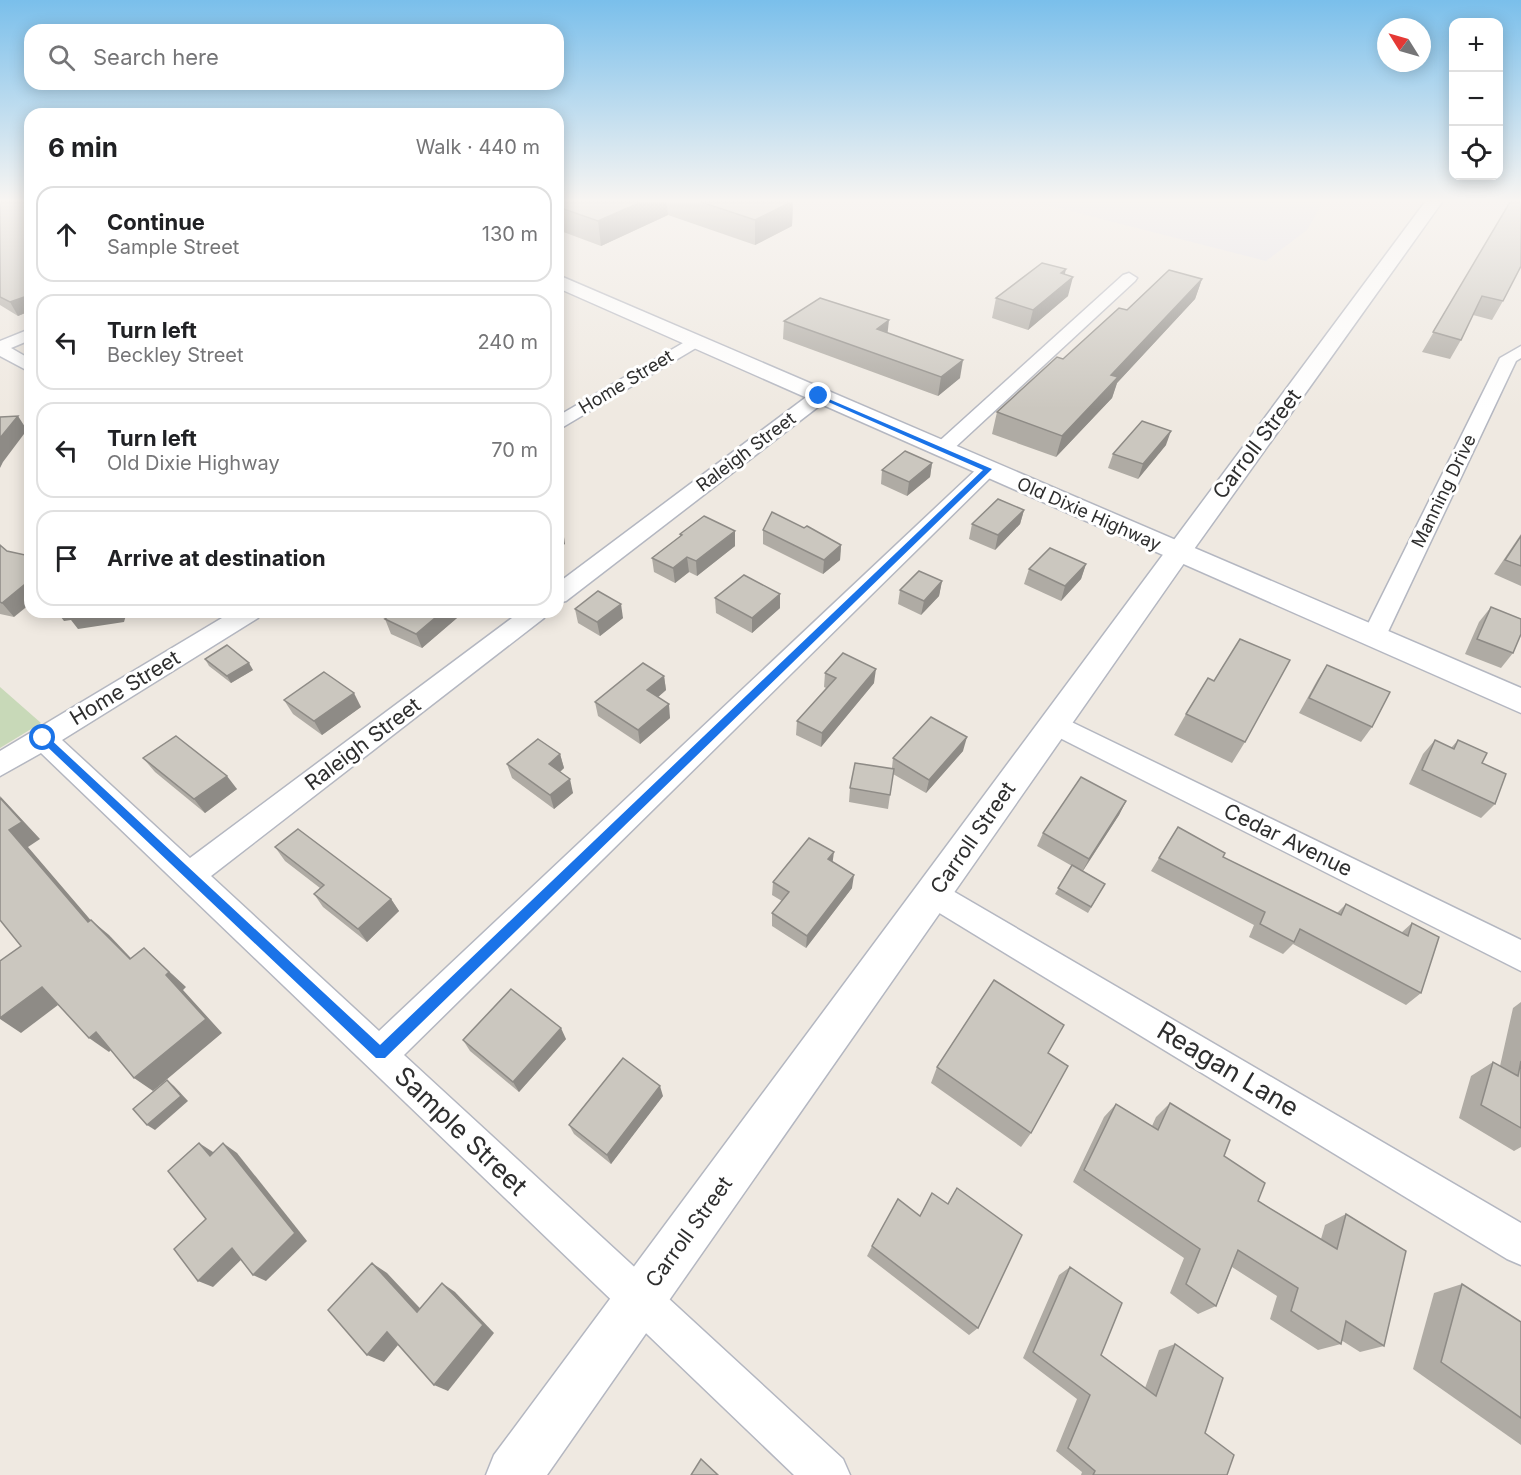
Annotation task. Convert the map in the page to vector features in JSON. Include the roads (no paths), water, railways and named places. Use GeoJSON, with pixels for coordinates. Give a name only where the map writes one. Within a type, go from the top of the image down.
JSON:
{"type":"FeatureCollection","features":[{"type":"Feature","properties":{"kind":"main road","name":"Carroll Street"},"geometry":{"type":"LineString","coordinates":[[514,1475],[1177,553],[1384,271]]}},
{"type":"Feature","properties":{"kind":"main road","name":"Old Dixie Highway"},"geometry":{"type":"LineString","coordinates":[[564,284],[1177,553],[1521,701]]}},
{"type":"Feature","properties":{"kind":"street"},"geometry":{"type":"LineString","coordinates":[[942,449],[1129,278]]}},
{"type":"Feature","properties":{"kind":"street"},"geometry":{"type":"LineString","coordinates":[[0,348],[24,337]]}},
{"type":"Feature","properties":{"kind":"street","name":"Home Street"},"geometry":{"type":"LineString","coordinates":[[564,420],[695,341]]}},
{"type":"Feature","properties":{"kind":"street"},"geometry":{"type":"LineString","coordinates":[[0,348],[24,363]]}},
{"type":"Feature","properties":{"kind":"street","name":"Manning Drive"},"geometry":{"type":"LineString","coordinates":[[1374,636],[1509,358],[1521,351]]}},
{"type":"Feature","properties":{"kind":"street","name":"Raleigh Street"},"geometry":{"type":"LineString","coordinates":[[564,590],[819,396]]}},
{"type":"Feature","properties":{"kind":"street"},"geometry":{"type":"LineString","coordinates":[[380,1054],[988,469]]}},
{"type":"Feature","properties":{"kind":"street","name":"Home Street"},"geometry":{"type":"LineString","coordinates":[[0,765],[240,618]]}},
{"type":"Feature","properties":{"kind":"street","name":"Raleigh Street"},"geometry":{"type":"LineString","coordinates":[[190,875],[528,618]]}},
{"type":"Feature","properties":{"kind":"street","name":"Cedar Avenue"},"geometry":{"type":"LineString","coordinates":[[1055,724],[1521,956]]}},
{"type":"Feature","properties":{"kind":"street","name":"Sample Street"},"geometry":{"type":"LineString","coordinates":[[43,738],[827,1475]]}},
{"type":"Feature","properties":{"kind":"street","name":"Reagan Lane"},"geometry":{"type":"LineString","coordinates":[[934,893],[1521,1245]]}}]}
